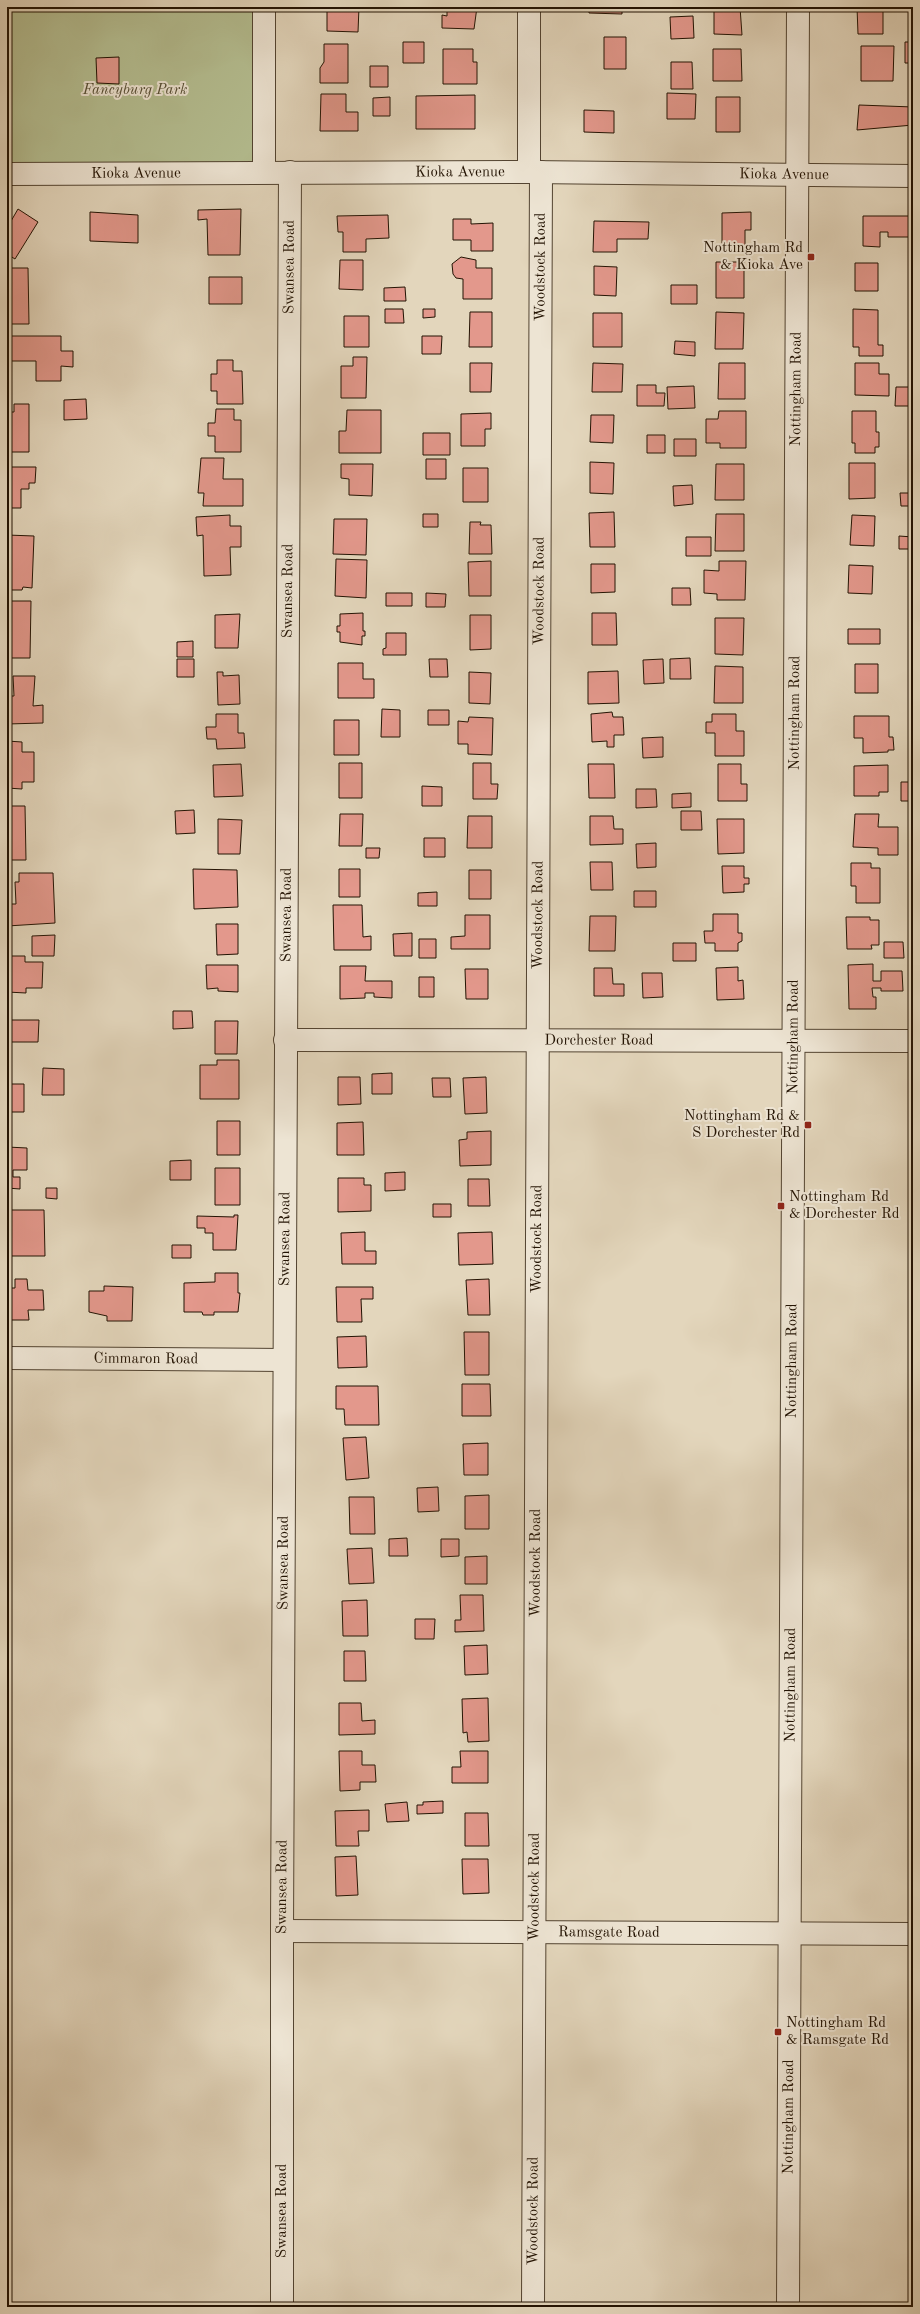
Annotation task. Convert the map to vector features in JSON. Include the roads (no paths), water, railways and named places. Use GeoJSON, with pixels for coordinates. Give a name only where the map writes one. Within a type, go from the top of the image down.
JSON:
{"type":"FeatureCollection","features":[{"type":"Feature","properties":{"kind":"street"},"geometry":{"type":"LineString","coordinates":[[264,7],[264,172]]}},
{"type":"Feature","properties":{"kind":"street","name":"Woodstock Road"},"geometry":{"type":"LineString","coordinates":[[529,7],[535,172],[537,1040],[533,2307]]}},
{"type":"Feature","properties":{"kind":"street","name":"Nottingham Road"},"geometry":{"type":"LineString","coordinates":[[788,2307],[792,1040],[798,7]]}},
{"type":"Feature","properties":{"kind":"street","name":"Swansea Road"},"geometry":{"type":"LineString","coordinates":[[282,2307],[285,1040],[290,172]]}},
{"type":"Feature","properties":{"kind":"street","name":"Kioka Avenue"},"geometry":{"type":"LineString","coordinates":[[7,174],[535,172],[913,176]]}},
{"type":"Feature","properties":{"kind":"street","name":"Dorchester Road"},"geometry":{"type":"LineString","coordinates":[[285,1040],[913,1041]]}},
{"type":"Feature","properties":{"kind":"street","name":"Cimmaron Road"},"geometry":{"type":"LineString","coordinates":[[7,1358],[284,1360]]}},
{"type":"Feature","properties":{"kind":"street","name":"Ramsgate Road"},"geometry":{"type":"LineString","coordinates":[[282,1931],[913,1934]]}},
{"type":"Feature","properties":{"kind":"place","name":"Nottingham Rd & Kioka Ave"},"geometry":{"type":"Point","coordinates":[811,257]}},
{"type":"Feature","properties":{"kind":"place","name":"Nottingham Rd & S Dorchester Rd"},"geometry":{"type":"Point","coordinates":[808,1125]}},
{"type":"Feature","properties":{"kind":"place","name":"Nottingham Rd & Dorchester Rd"},"geometry":{"type":"Point","coordinates":[781,1206]}},
{"type":"Feature","properties":{"kind":"place","name":"Nottingham Rd & Ramsgate Rd"},"geometry":{"type":"Point","coordinates":[778,2032]}},
{"type":"Feature","properties":{"kind":"park label","name":"Fancyburg Park"},"geometry":{"type":"Point","coordinates":[135,90]}}]}
